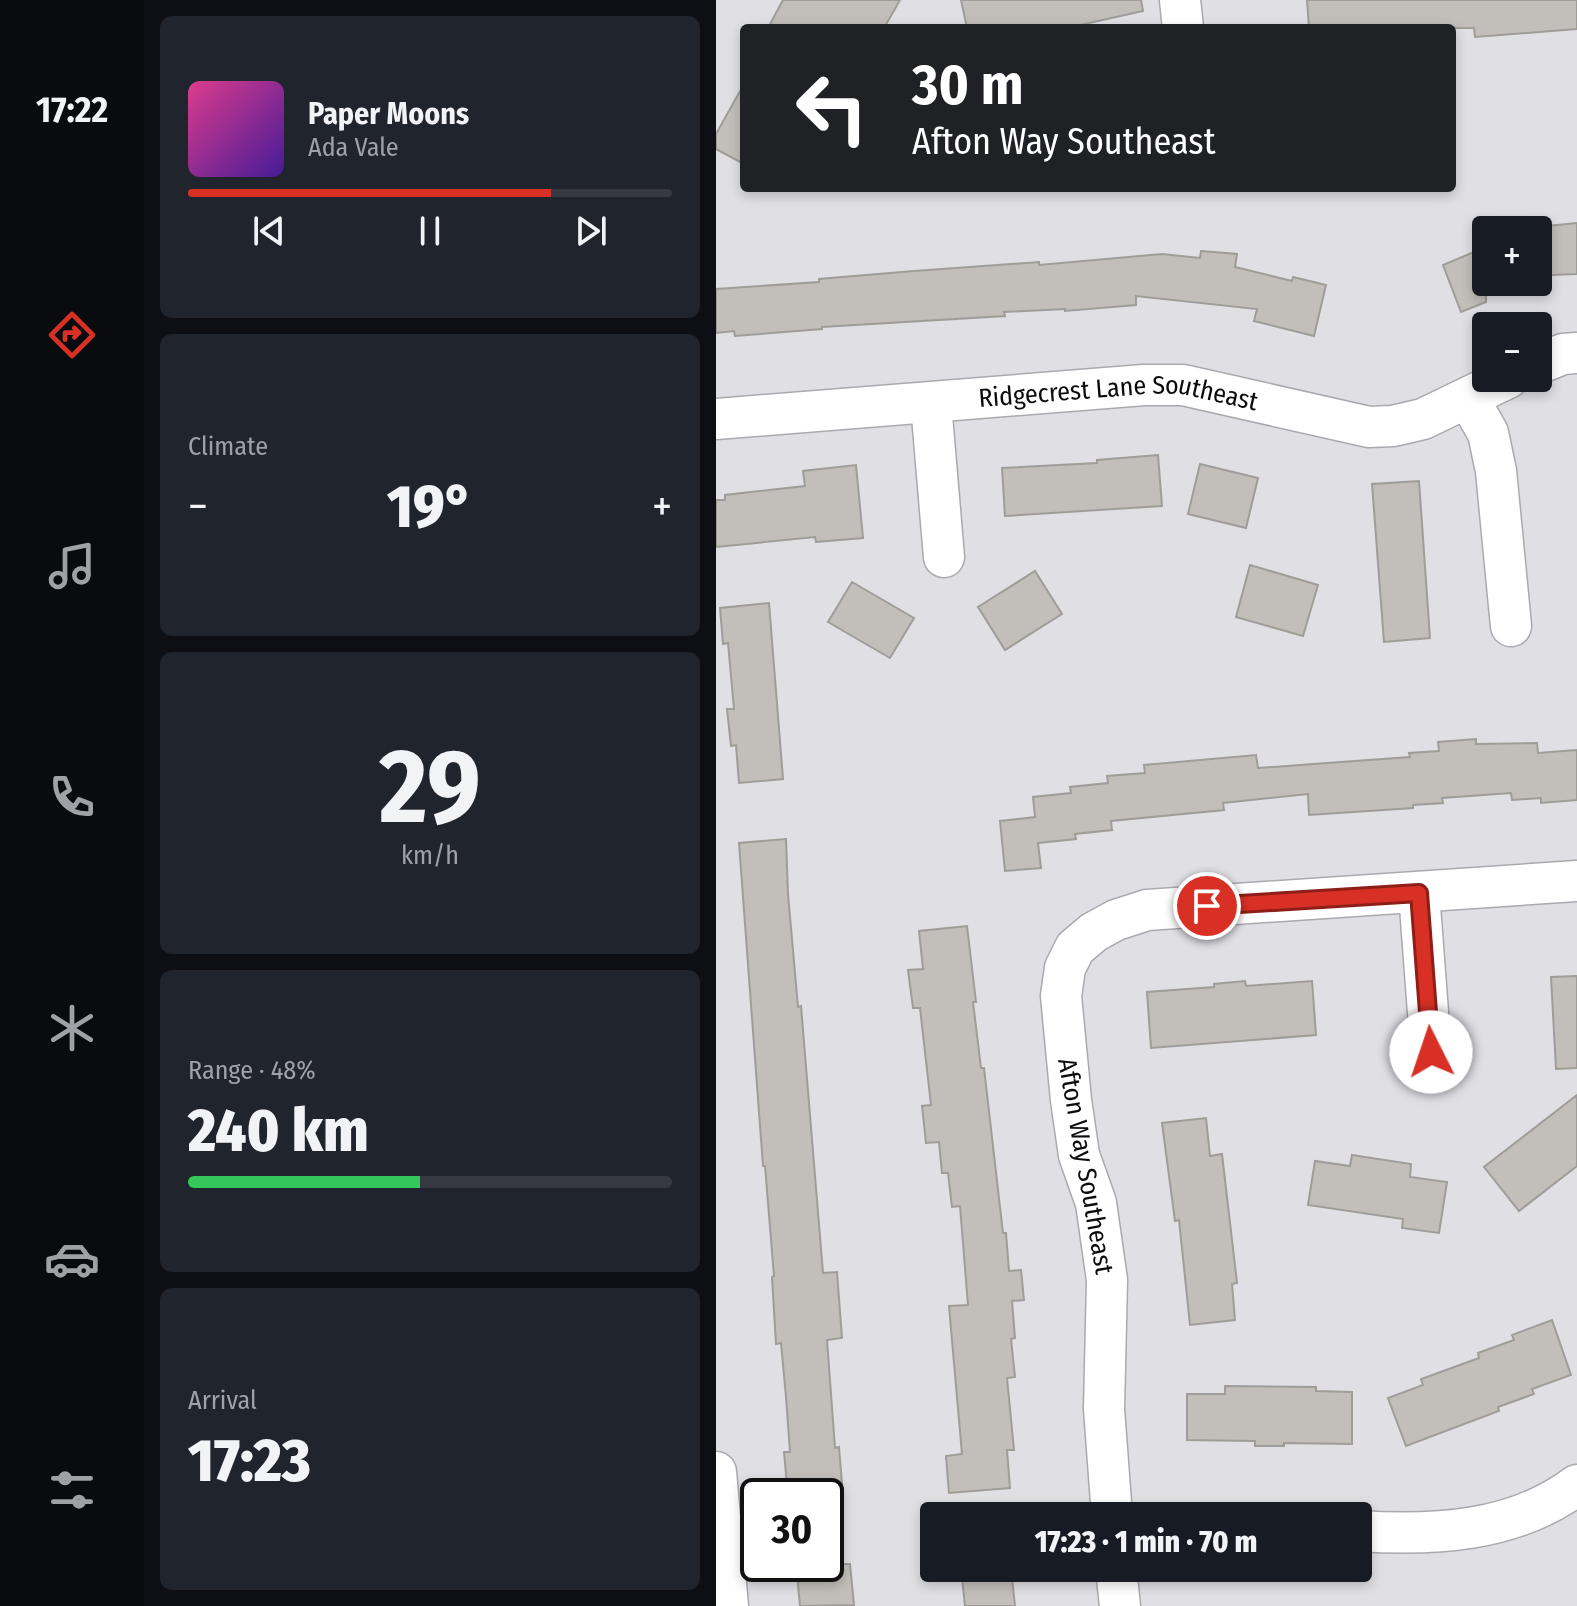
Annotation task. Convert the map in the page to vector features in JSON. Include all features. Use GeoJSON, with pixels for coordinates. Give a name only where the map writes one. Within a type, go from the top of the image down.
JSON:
{"type":"FeatureCollection","features":[{"type":"Feature","properties":{"kind":"street"},"geometry":{"type":"LineString","coordinates":[[1180,0],[1183,24]]}},
{"type":"Feature","properties":{"kind":"street"},"geometry":{"type":"LineString","coordinates":[[1552,358],[1577,353]]}},
{"type":"Feature","properties":{"kind":"street","name":"Ridgecrest Lane Southeast"},"geometry":{"type":"LineString","coordinates":[[716,419],[1144,385],[1183,385],[1369,427],[1393,426],[1423,419],[1480,392]]}},
{"type":"Feature","properties":{"kind":"street"},"geometry":{"type":"LineString","coordinates":[[1468,398],[1488,433],[1496,471],[1511,626]]}},
{"type":"Feature","properties":{"kind":"street"},"geometry":{"type":"LineString","coordinates":[[931,404],[944,557]]}},
{"type":"Feature","properties":{"kind":"street","name":"Afton Way Southeast"},"geometry":{"type":"LineString","coordinates":[[1111,1502],[1104,1409],[1107,1280],[1096,1203],[1079,1155],[1061,996],[1065,968],[1075,948],[1094,932],[1116,920],[1147,910],[1577,881]]}},
{"type":"Feature","properties":{"kind":"street"},"geometry":{"type":"LineString","coordinates":[[1419,893],[1431,1052]]}},
{"type":"Feature","properties":{"kind":"street"},"geometry":{"type":"LineString","coordinates":[[716,1472],[728,1606]]}},
{"type":"Feature","properties":{"kind":"street"},"geometry":{"type":"LineString","coordinates":[[1372,1532],[1413,1534],[1465,1529],[1514,1518],[1565,1494],[1577,1485]]}},
{"type":"Feature","properties":{"kind":"street"},"geometry":{"type":"LineString","coordinates":[[1117,1582],[1120,1606]]}},
{"type":"Feature","properties":{"kind":"building"},"geometry":{"type":"Polygon","coordinates":[[[783,0],[900,0],[886,24],[770,24],[783,0]]]}},
{"type":"Feature","properties":{"kind":"building"},"geometry":{"type":"Polygon","coordinates":[[[961,0],[1141,0],[1143,11],[1085,24],[966,24],[961,0]]]}},
{"type":"Feature","properties":{"kind":"building"},"geometry":{"type":"Polygon","coordinates":[[[1307,0],[1577,0],[1577,29],[1475,37],[1474,28],[1456,28],[1456,24],[1309,24],[1307,0]]]}},
{"type":"Feature","properties":{"kind":"building"},"geometry":{"type":"Polygon","coordinates":[[[740,91],[740,162],[716,149],[716,134],[740,91]]]}},
{"type":"Feature","properties":{"kind":"building"},"geometry":{"type":"Polygon","coordinates":[[[1577,223],[1577,274],[1552,275],[1552,226],[1577,223]]]}},
{"type":"Feature","properties":{"kind":"building"},"geometry":{"type":"Polygon","coordinates":[[[1201,251],[1237,254],[1235,267],[1292,281],[1293,277],[1326,285],[1314,336],[1254,321],[1257,309],[1136,296],[1136,305],[1004,312],[1005,316],[822,327],[735,336],[734,331],[716,333],[716,289],[914,271],[1039,262],[1039,265],[1162,254],[1200,258],[1201,251]]]}},
{"type":"Feature","properties":{"kind":"building"},"geometry":{"type":"Polygon","coordinates":[[[1472,253],[1472,296],[1486,296],[1486,302],[1461,312],[1443,265],[1472,253]]]}},
{"type":"Feature","properties":{"kind":"building"},"geometry":{"type":"Polygon","coordinates":[[[1158,455],[1162,506],[1005,516],[1002,468],[1097,463],[1097,460],[1158,455]]]}},
{"type":"Feature","properties":{"kind":"building"},"geometry":{"type":"Polygon","coordinates":[[[1200,464],[1258,478],[1246,528],[1188,514],[1200,464]]]}},
{"type":"Feature","properties":{"kind":"building"},"geometry":{"type":"Polygon","coordinates":[[[856,465],[863,538],[816,542],[815,537],[716,547],[716,500],[725,500],[725,495],[805,486],[803,471],[856,465]]]}},
{"type":"Feature","properties":{"kind":"building"},"geometry":{"type":"Polygon","coordinates":[[[1419,481],[1430,638],[1384,642],[1372,484],[1419,481]]]}},
{"type":"Feature","properties":{"kind":"building"},"geometry":{"type":"Polygon","coordinates":[[[1250,565],[1318,585],[1303,636],[1236,617],[1250,565]]]}},
{"type":"Feature","properties":{"kind":"building"},"geometry":{"type":"Polygon","coordinates":[[[1035,571],[1062,614],[1005,650],[978,607],[1035,571]]]}},
{"type":"Feature","properties":{"kind":"building"},"geometry":{"type":"Polygon","coordinates":[[[852,582],[914,618],[890,658],[828,622],[852,582]]]}},
{"type":"Feature","properties":{"kind":"building"},"geometry":{"type":"Polygon","coordinates":[[[769,603],[783,779],[739,783],[736,745],[731,746],[727,709],[734,709],[728,643],[723,644],[720,608],[769,603]]]}},
{"type":"Feature","properties":{"kind":"building"},"geometry":{"type":"Polygon","coordinates":[[[1476,739],[1476,744],[1537,743],[1538,753],[1577,750],[1577,800],[1541,803],[1541,798],[1512,800],[1511,793],[1442,798],[1443,803],[1413,805],[1413,808],[1309,815],[1308,794],[1223,803],[1224,810],[1111,821],[1112,830],[1075,834],[1076,839],[1038,843],[1041,868],[1005,871],[1000,821],[1035,817],[1033,797],[1071,793],[1070,787],[1108,783],[1107,776],[1145,773],[1144,765],[1256,755],[1258,768],[1410,757],[1409,753],[1439,751],[1438,742],[1476,739]]]}},
{"type":"Feature","properties":{"kind":"building"},"geometry":{"type":"Polygon","coordinates":[[[786,839],[788,894],[798,1007],[801,1006],[823,1273],[837,1272],[842,1338],[827,1340],[835,1448],[839,1447],[842,1478],[786,1478],[784,1452],[790,1452],[786,1397],[781,1343],[776,1344],[774,1276],[739,843],[786,839]]]}},
{"type":"Feature","properties":{"kind":"building"},"geometry":{"type":"Polygon","coordinates":[[[967,926],[976,1002],[973,1002],[981,1068],[984,1068],[1003,1233],[1006,1233],[1009,1271],[1021,1270],[1024,1300],[1012,1301],[1015,1338],[1011,1339],[1015,1377],[1007,1378],[1014,1450],[1007,1450],[1010,1488],[949,1493],[946,1456],[962,1454],[949,1306],[968,1305],[960,1206],[952,1207],[948,1173],[942,1173],[939,1142],[926,1143],[922,1106],[931,1105],[920,1008],[913,1008],[908,970],[923,969],[919,931],[967,926]]]}},
{"type":"Feature","properties":{"kind":"building"},"geometry":{"type":"Polygon","coordinates":[[[1577,976],[1577,1068],[1556,1069],[1551,977],[1577,976]]]}},
{"type":"Feature","properties":{"kind":"building"},"geometry":{"type":"Polygon","coordinates":[[[1245,981],[1246,986],[1312,981],[1316,1035],[1151,1048],[1147,992],[1214,987],[1214,984],[1245,981]]]}},
{"type":"Feature","properties":{"kind":"building"},"geometry":{"type":"Polygon","coordinates":[[[1577,1095],[1577,1166],[1519,1211],[1484,1167],[1577,1095]]]}},
{"type":"Feature","properties":{"kind":"building"},"geometry":{"type":"Polygon","coordinates":[[[1206,1118],[1210,1156],[1222,1154],[1237,1283],[1232,1284],[1235,1320],[1190,1325],[1179,1220],[1175,1221],[1162,1123],[1206,1118]]]}},
{"type":"Feature","properties":{"kind":"building"},"geometry":{"type":"Polygon","coordinates":[[[1352,1155],[1411,1164],[1410,1177],[1447,1182],[1439,1233],[1402,1228],[1403,1219],[1308,1205],[1315,1161],[1350,1166],[1352,1155]]]}},
{"type":"Feature","properties":{"kind":"building"},"geometry":{"type":"Polygon","coordinates":[[[1552,1320],[1571,1375],[1532,1389],[1534,1394],[1498,1407],[1499,1411],[1406,1446],[1388,1398],[1423,1385],[1421,1379],[1479,1358],[1478,1353],[1514,1340],[1512,1335],[1552,1320]]]}},
{"type":"Feature","properties":{"kind":"building"},"geometry":{"type":"Polygon","coordinates":[[[1225,1386],[1316,1387],[1316,1391],[1352,1392],[1352,1444],[1284,1443],[1284,1446],[1255,1446],[1255,1441],[1187,1440],[1187,1394],[1225,1394],[1225,1386]]]}},
{"type":"Feature","properties":{"kind":"building"},"geometry":{"type":"Polygon","coordinates":[[[844,1564],[850,1564],[854,1605],[800,1606],[798,1582],[844,1582],[844,1564]]]}},
{"type":"Feature","properties":{"kind":"building"},"geometry":{"type":"Polygon","coordinates":[[[962,1582],[1012,1582],[1015,1606],[965,1606],[962,1582]]]}},
{"type":"Feature","properties":{"kind":"route"},"geometry":{"type":"LineString","coordinates":[[1207,906],[1419,893],[1431,1052]]}}]}
